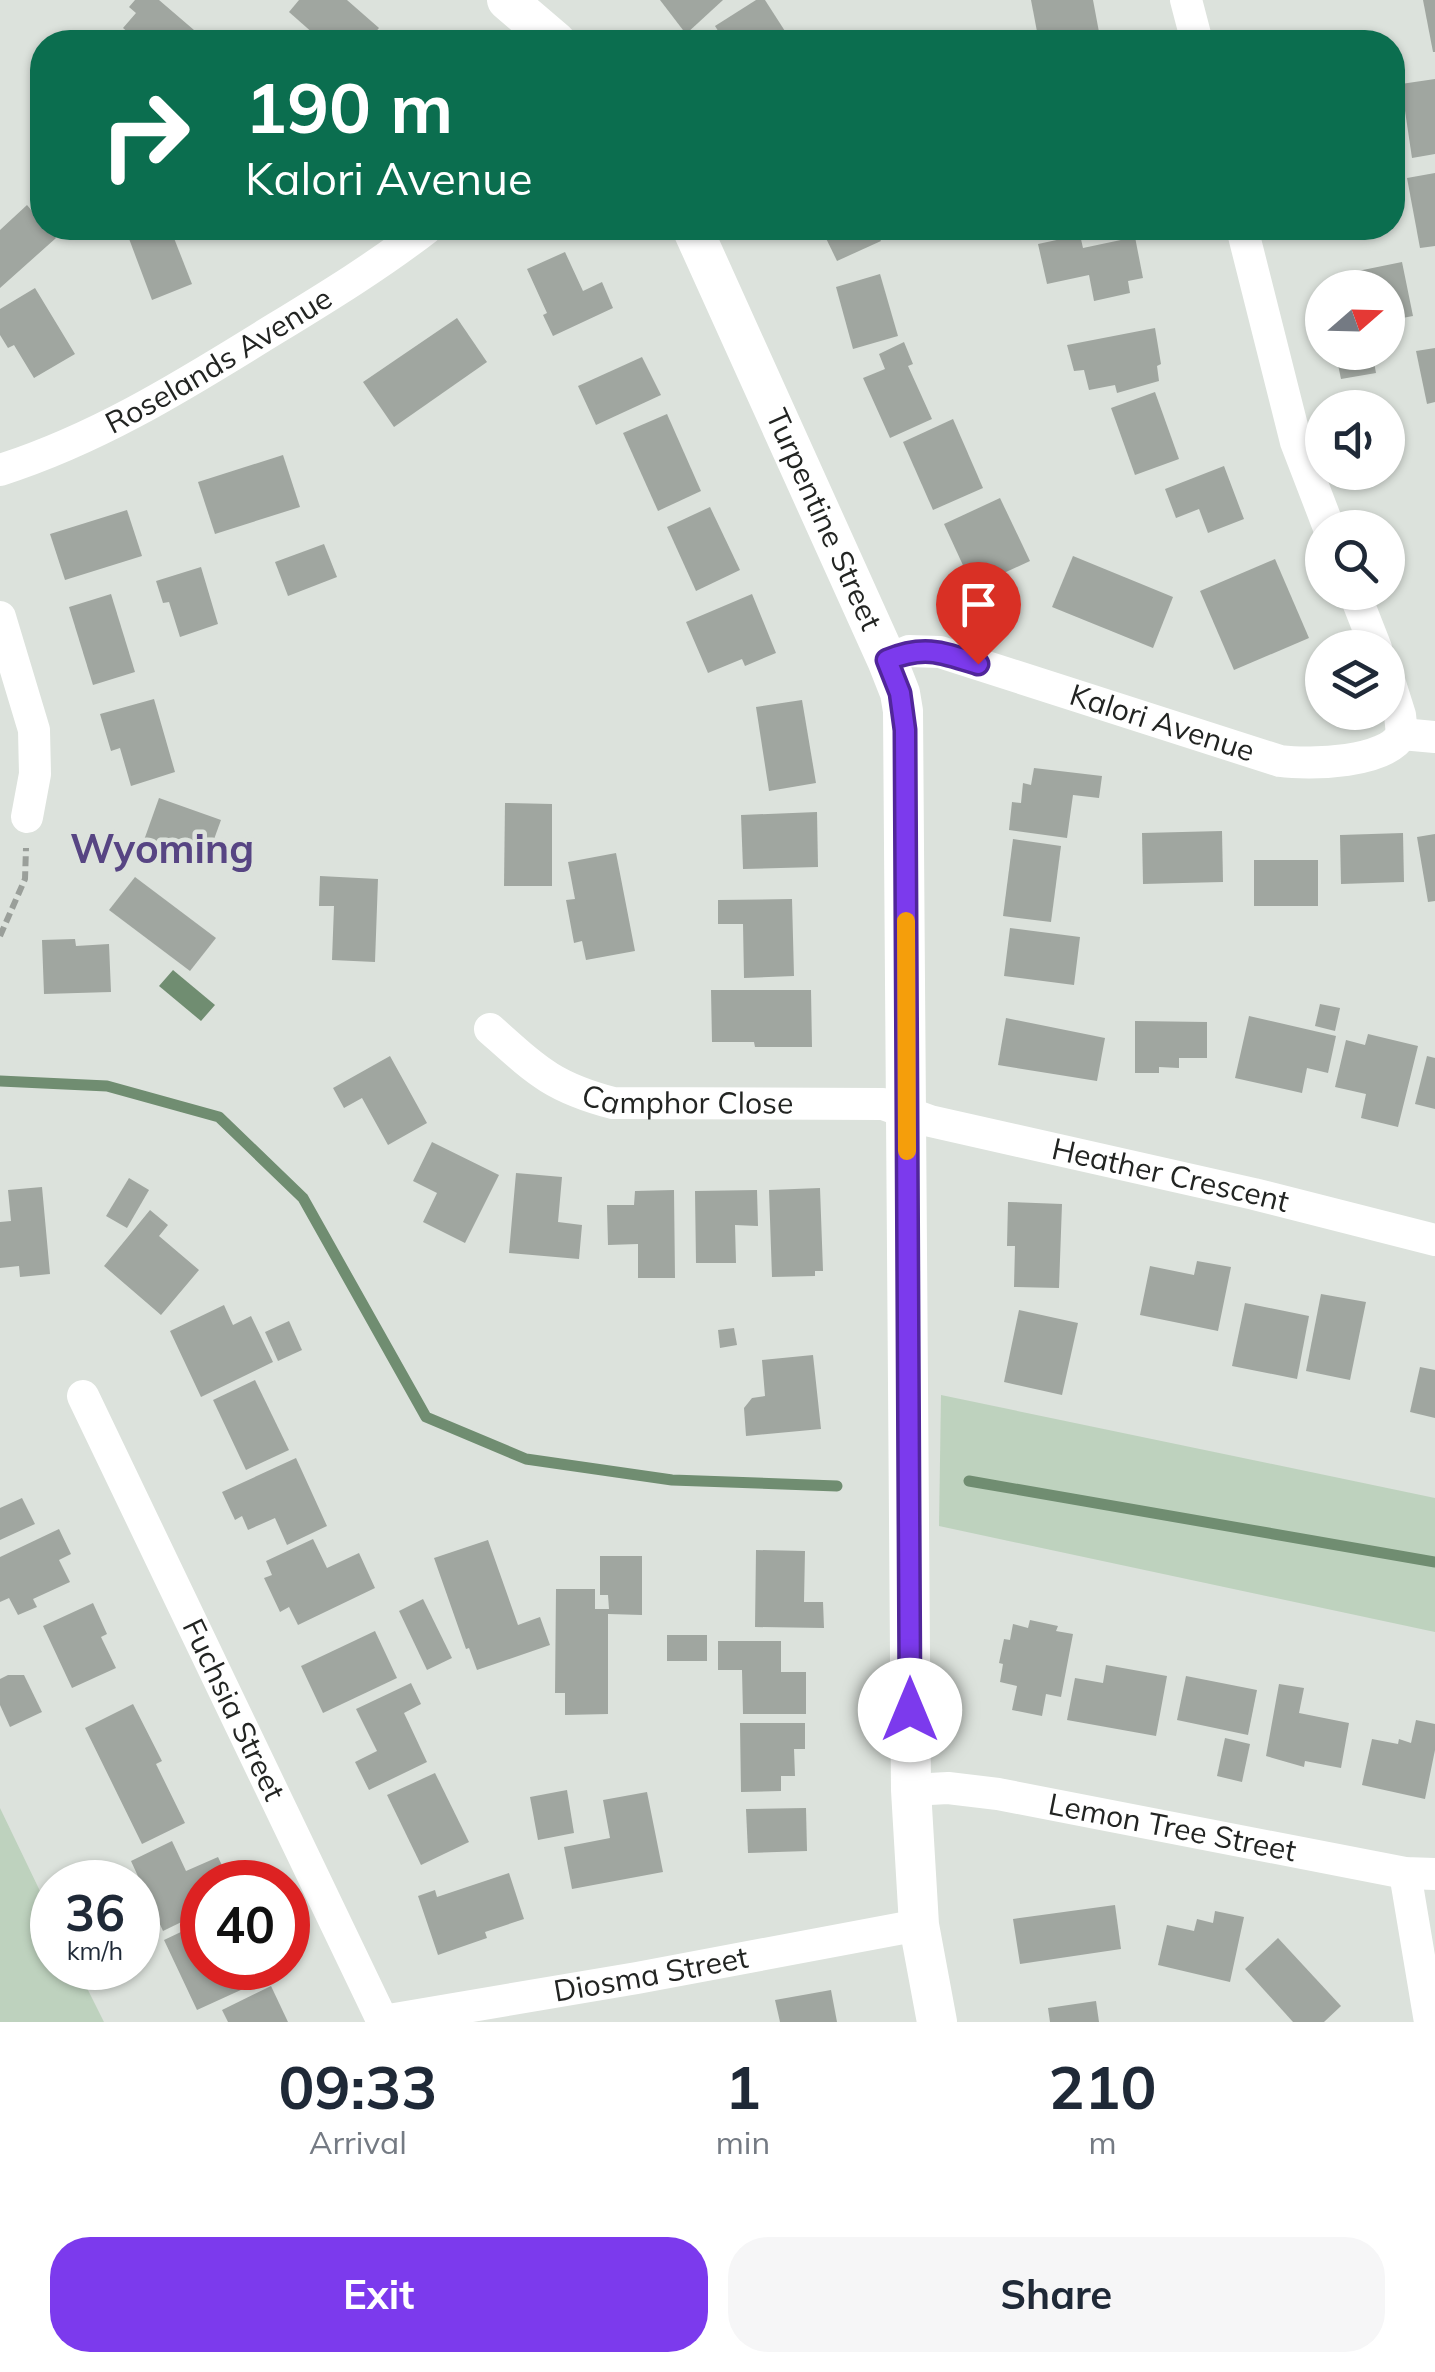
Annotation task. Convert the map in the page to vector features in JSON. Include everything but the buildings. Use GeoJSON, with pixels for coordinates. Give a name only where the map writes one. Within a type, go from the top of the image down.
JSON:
{"type":"FeatureCollection","features":[{"type":"Feature","properties":{"kind":"street"},"geometry":{"type":"LineString","coordinates":[[507,0],[542,30]]}},
{"type":"Feature","properties":{"kind":"street"},"geometry":{"type":"LineString","coordinates":[[1186,0],[1194,30]]}},
{"type":"Feature","properties":{"kind":"street","name":"Roselands Avenue"},"geometry":{"type":"LineString","coordinates":[[0,470],[51,454],[151,406],[378,265],[411,240]]}},
{"type":"Feature","properties":{"kind":"street","name":"Turpentine Street"},"geometry":{"type":"LineString","coordinates":[[697,240],[887,660],[900,693],[905,730],[911,1790],[919,1925],[937,2022]]}},
{"type":"Feature","properties":{"kind":"street"},"geometry":{"type":"LineString","coordinates":[[1245,240],[1296,442],[1322,510]]}},
{"type":"Feature","properties":{"kind":"street"},"geometry":{"type":"LineString","coordinates":[[0,616],[34,730],[35,774],[28,817]]}},
{"type":"Feature","properties":{"kind":"street","name":"Kalori Avenue"},"geometry":{"type":"LineString","coordinates":[[887,660],[909,651],[940,652],[1280,761],[1318,763],[1381,752],[1419,736]]}},
{"type":"Feature","properties":{"kind":"street"},"geometry":{"type":"LineString","coordinates":[[1405,709],[1419,736]]}},
{"type":"Feature","properties":{"kind":"street","name":"Camphor Close"},"geometry":{"type":"LineString","coordinates":[[490,1029],[538,1072],[574,1092],[613,1103],[883,1104],[907,1112]]}},
{"type":"Feature","properties":{"kind":"street","name":"Heather Crescent"},"geometry":{"type":"LineString","coordinates":[[907,1112],[930,1122],[1235,1190],[1435,1240]]}},
{"type":"Feature","properties":{"kind":"street","name":"Fuchsia Street"},"geometry":{"type":"LineString","coordinates":[[83,1396],[383,2021]]}},
{"type":"Feature","properties":{"kind":"street","name":"Lemon Tree Street"},"geometry":{"type":"LineString","coordinates":[[911,1790],[948,1788],[998,1794],[1420,1874]]}},
{"type":"Feature","properties":{"kind":"street"},"geometry":{"type":"LineString","coordinates":[[1420,1874],[1430,2022]]}},
{"type":"Feature","properties":{"kind":"street","name":"Diosma Street"},"geometry":{"type":"LineString","coordinates":[[383,2021],[919,1925]]}},
{"type":"Feature","properties":{"kind":"path"},"geometry":{"type":"LineString","coordinates":[[0,936],[25,878],[28,817]]}},
{"type":"Feature","properties":{"kind":"shaded area"},"geometry":{"type":"Polygon","coordinates":[[[173,970],[215,1005],[201,1021],[159,986],[173,970]]]}},
{"type":"Feature","properties":{"kind":"shaded area"},"geometry":{"type":"Polygon","coordinates":[[[941,1395],[1435,1498],[1435,1632],[939,1526],[941,1395]]]}},
{"type":"Feature","properties":{"kind":"shaded area"},"geometry":{"type":"Polygon","coordinates":[[[0,1808],[30,1870],[30,1990],[88,1990],[104,2022],[0,2022],[0,1808]]]}},
{"type":"Feature","properties":{"kind":"waterway"},"geometry":{"type":"LineString","coordinates":[[0,1081],[107,1086],[219,1117],[303,1198],[426,1417],[526,1459],[672,1480],[837,1486]]}},
{"type":"Feature","properties":{"kind":"waterway"},"geometry":{"type":"LineString","coordinates":[[969,1481],[1435,1562]]}},
{"type":"Feature","properties":{"kind":"slow traffic"},"geometry":{"type":"LineString","coordinates":[[906,921],[907,1151]]}},
{"type":"Feature","properties":{"kind":"district","name":"Wyoming"},"geometry":{"type":"Point","coordinates":[162,849]}},
{"type":"Feature","properties":{"kind":"route"},"geometry":{"type":"LineString","coordinates":[[910,1710],[905,730],[900,693],[887,660],[924,650],[978,664]]}}]}
